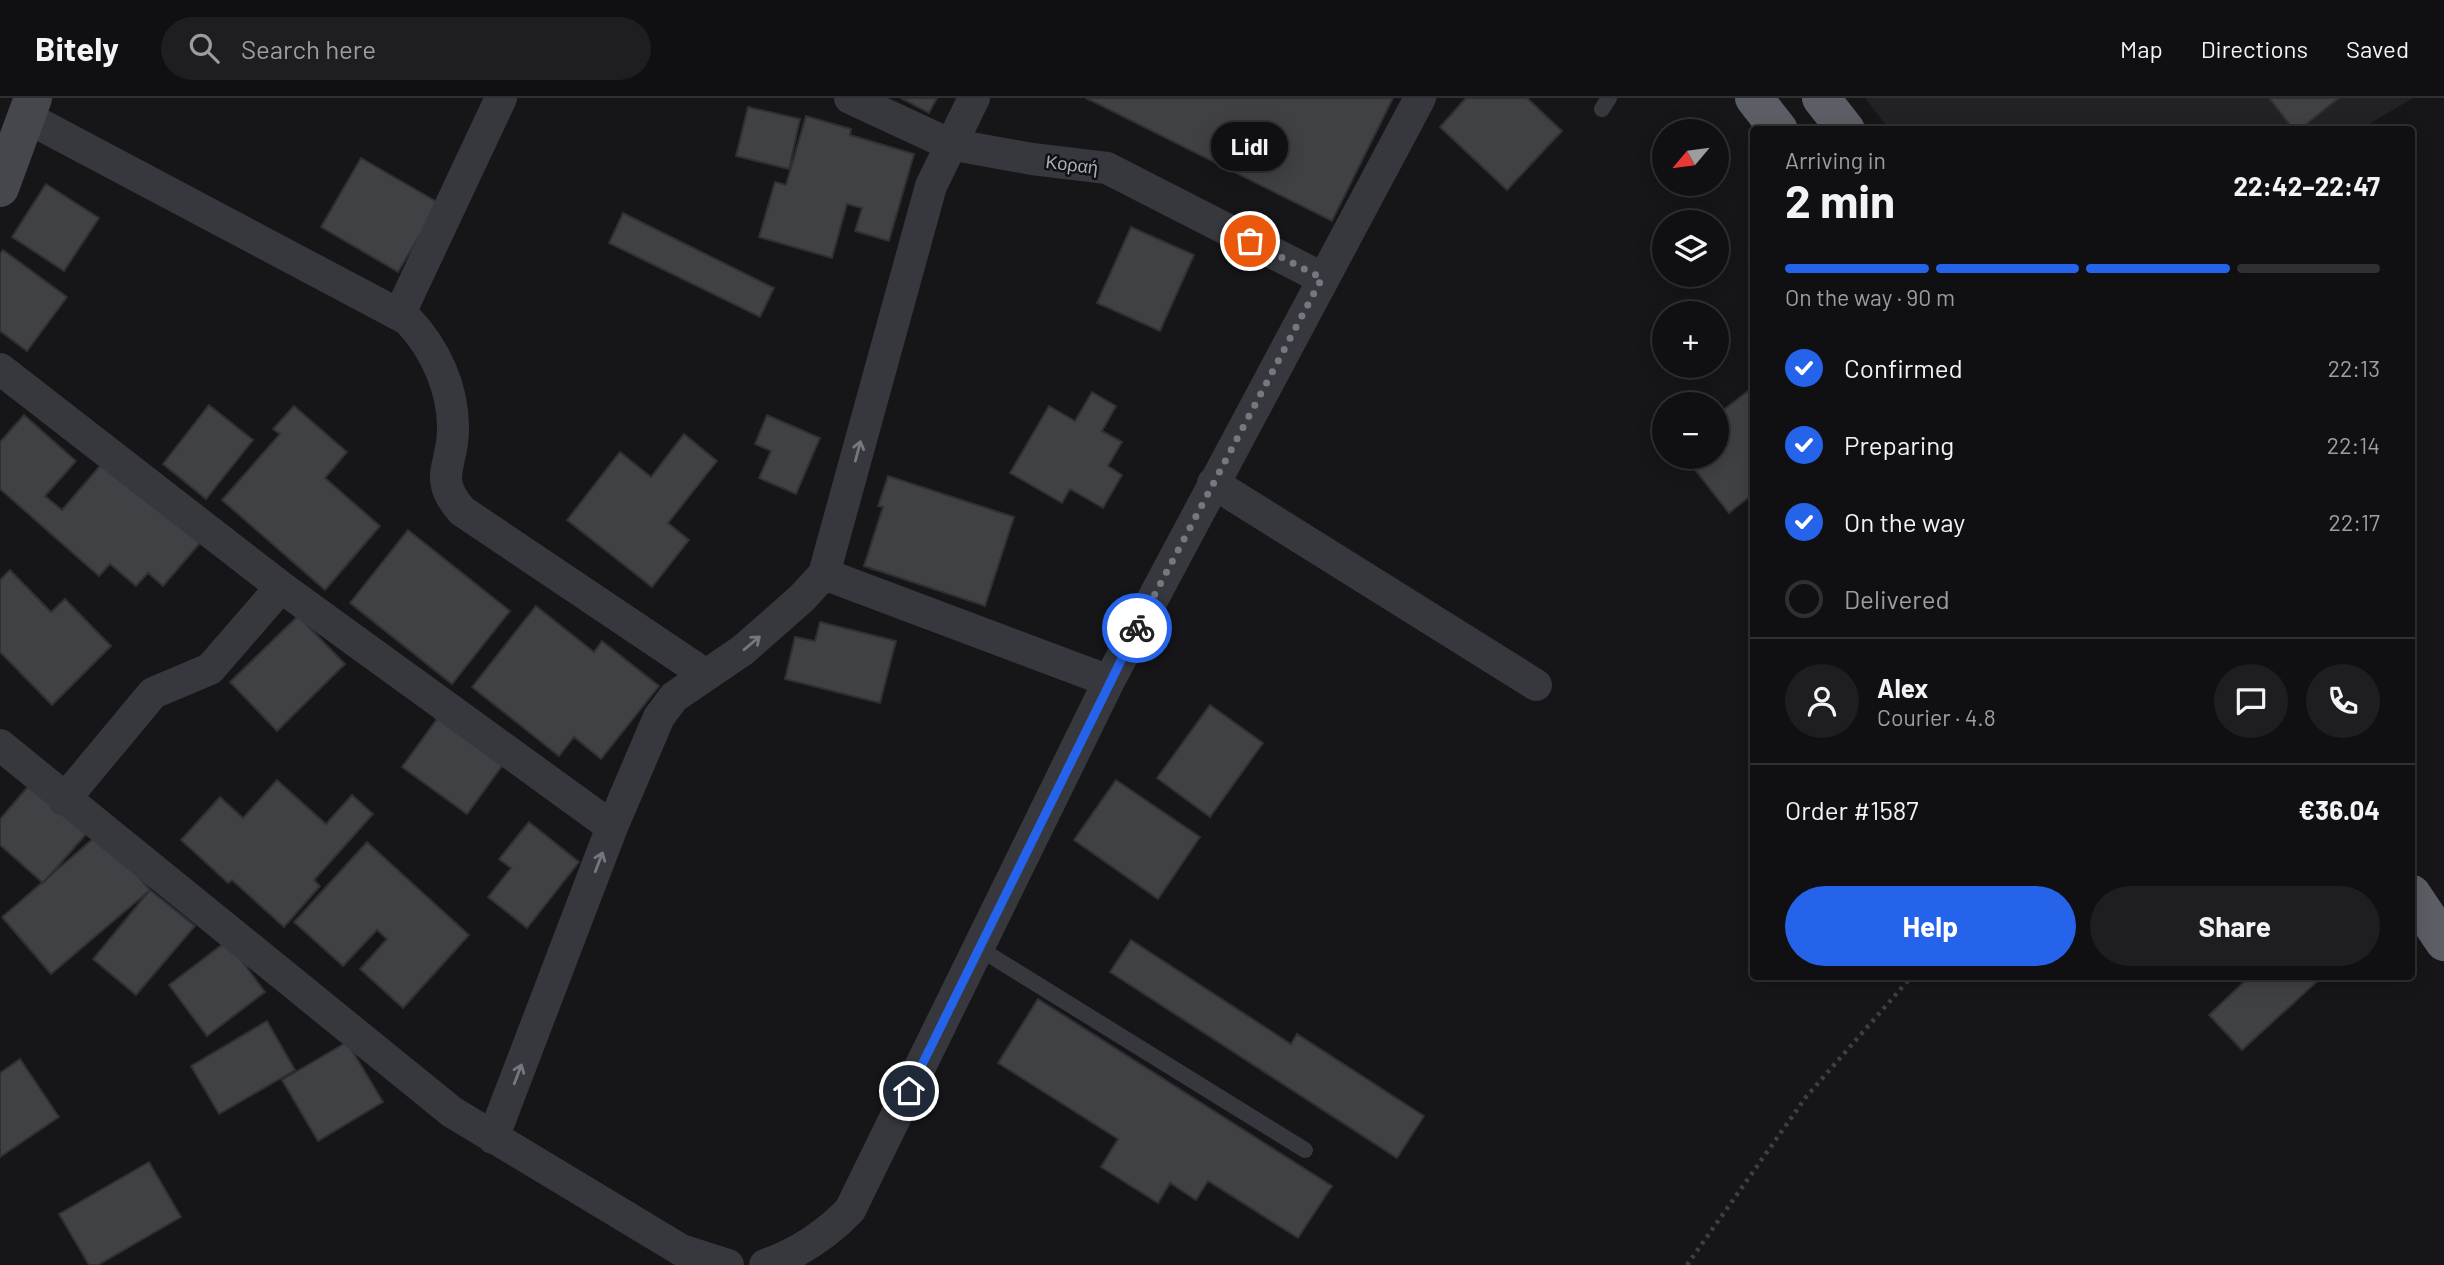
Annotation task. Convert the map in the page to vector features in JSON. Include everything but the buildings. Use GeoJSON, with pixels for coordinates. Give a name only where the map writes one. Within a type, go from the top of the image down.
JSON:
{"type":"FeatureCollection","features":[{"type":"Feature","properties":{"kind":"highway"},"geometry":{"type":"LineString","coordinates":[[1754,98],[1776,126]]}},
{"type":"Feature","properties":{"kind":"highway"},"geometry":{"type":"LineString","coordinates":[[1821,98],[1843,126]]}},
{"type":"Feature","properties":{"kind":"highway"},"geometry":{"type":"LineString","coordinates":[[2415,898],[2444,942]]}},
{"type":"Feature","properties":{"kind":"main road"},"geometry":{"type":"LineString","coordinates":[[0,188],[31,108]]}},
{"type":"Feature","properties":{"kind":"street"},"geometry":{"type":"LineString","coordinates":[[399,315],[501,98]]}},
{"type":"Feature","properties":{"kind":"street","name":"Κοραή"},"geometry":{"type":"LineString","coordinates":[[850,98],[949,144],[1032,159],[1107,168],[1322,278]]}},
{"type":"Feature","properties":{"kind":"street"},"geometry":{"type":"LineString","coordinates":[[493,1138],[612,827],[659,718],[674,697],[776,622],[824,574],[931,186],[949,144],[974,98]]}},
{"type":"Feature","properties":{"kind":"street"},"geometry":{"type":"LineString","coordinates":[[765,1265],[808,1246],[830,1231],[850,1210],[1109,681],[1420,98]]}},
{"type":"Feature","properties":{"kind":"street"},"geometry":{"type":"LineString","coordinates":[[31,108],[399,315],[427,340],[450,400],[453,431],[444,480],[453,500],[462,511],[706,675]]}},
{"type":"Feature","properties":{"kind":"street"},"geometry":{"type":"LineString","coordinates":[[0,369],[281,587],[612,827]]}},
{"type":"Feature","properties":{"kind":"street"},"geometry":{"type":"LineString","coordinates":[[1213,483],[1536,685]]}},
{"type":"Feature","properties":{"kind":"street"},"geometry":{"type":"LineString","coordinates":[[824,574],[1109,681]]}},
{"type":"Feature","properties":{"kind":"street"},"geometry":{"type":"LineString","coordinates":[[64,800],[153,693],[210,669],[281,587]]}},
{"type":"Feature","properties":{"kind":"street"},"geometry":{"type":"LineString","coordinates":[[0,745],[64,800],[452,1112],[681,1250],[728,1265]]}},
{"type":"Feature","properties":{"kind":"lane"},"geometry":{"type":"LineString","coordinates":[[980,949],[1305,1150]]}},
{"type":"Feature","properties":{"kind":"path"},"geometry":{"type":"LineString","coordinates":[[1687,1265],[1806,1097],[1908,980]]}},
{"type":"Feature","properties":{"kind":"shaded area"},"geometry":{"type":"Polygon","coordinates":[[[1865,98],[2413,98],[2366,126],[1887,126],[1865,98]]]}},
{"type":"Feature","properties":{"kind":"way so far"},"geometry":{"type":"LineString","coordinates":[[1137,628],[1322,278],[1250,241]]}},
{"type":"Feature","properties":{"kind":"place","name":"Lidl"},"geometry":{"type":"Point","coordinates":[1250,241]}},
{"type":"Feature","properties":{"kind":"route"},"geometry":{"type":"LineString","coordinates":[[909,1091],[1137,628]]}}]}
